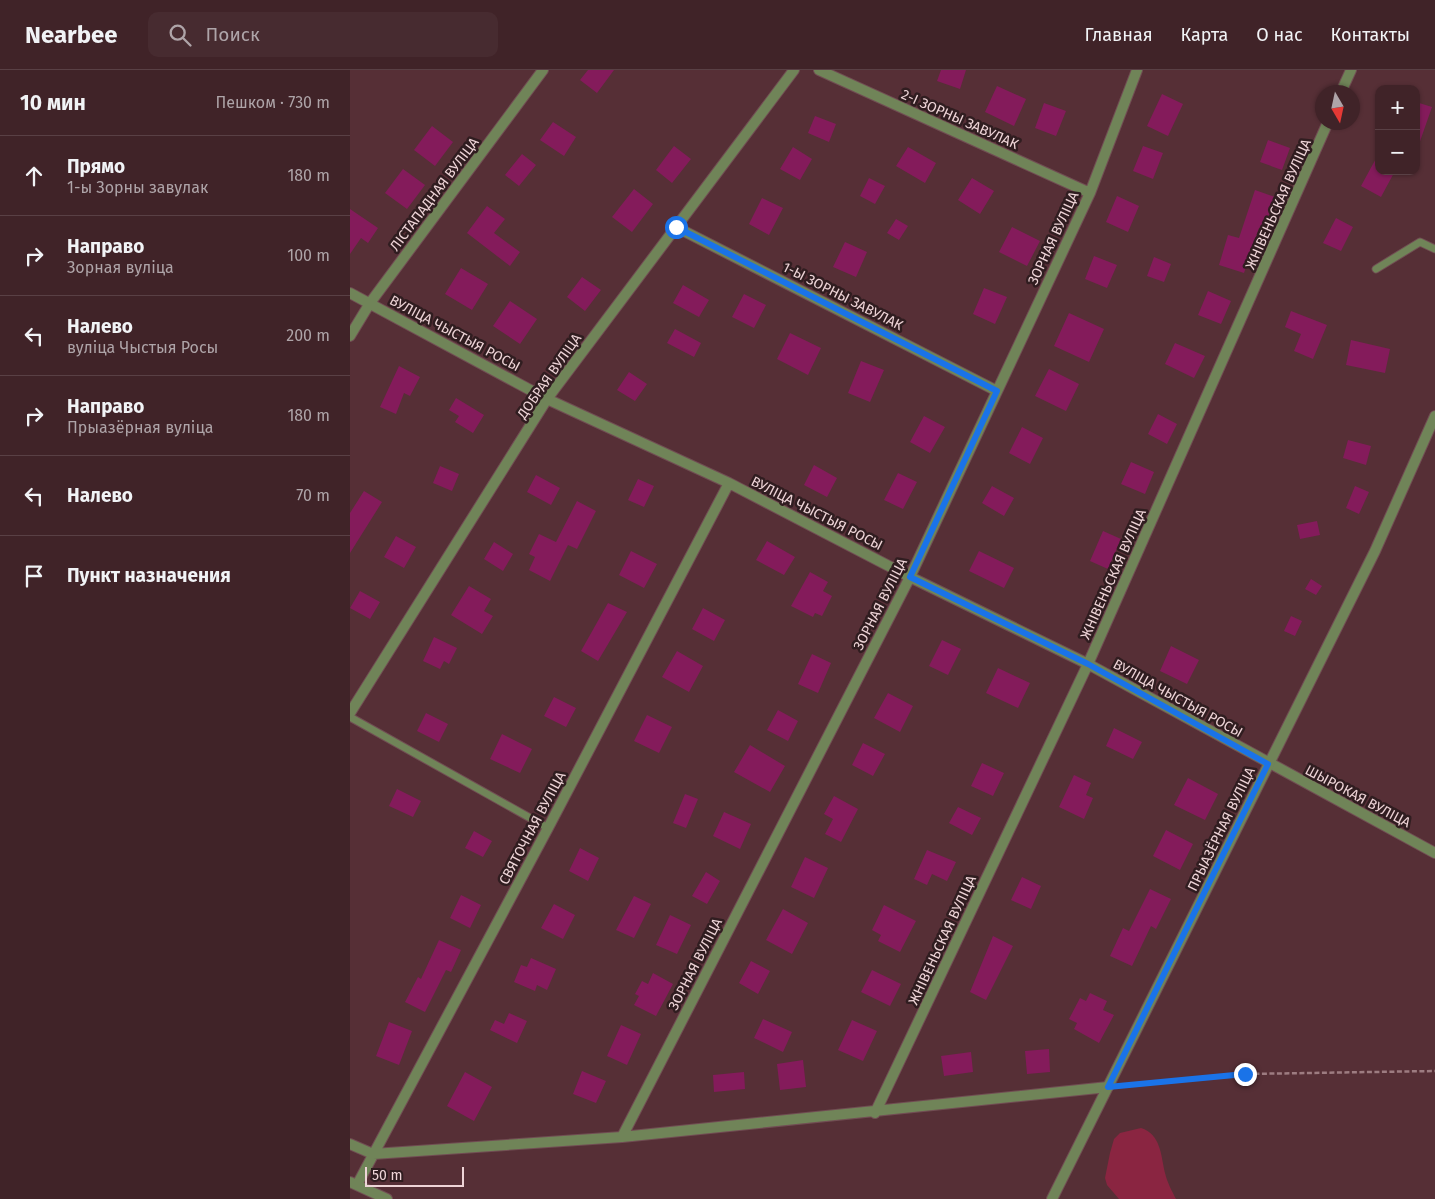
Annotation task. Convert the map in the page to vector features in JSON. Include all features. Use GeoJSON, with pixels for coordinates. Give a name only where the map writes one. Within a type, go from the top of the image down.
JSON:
{"type":"FeatureCollection","features":[{"type":"Feature","properties":{"kind":"street","name":"ЛІСТАПАДНАЯ ВУЛІЦА"},"geometry":{"type":"LineString","coordinates":[[350,336],[370,303],[543,70]]}},
{"type":"Feature","properties":{"kind":"street","name":"ДОБРАЯ ВУЛІЦА"},"geometry":{"type":"LineString","coordinates":[[350,713],[547,399],[794,70]]}},
{"type":"Feature","properties":{"kind":"street","name":"2-І ЗОРНЫ ЗАВУЛАК"},"geometry":{"type":"LineString","coordinates":[[819,70],[1090,193]]}},
{"type":"Feature","properties":{"kind":"street","name":"ЗОРНАЯ ВУЛІЦА"},"geometry":{"type":"LineString","coordinates":[[622,1137],[910,577],[1090,193],[1137,70]]}},
{"type":"Feature","properties":{"kind":"street"},"geometry":{"type":"LineString","coordinates":[[1344,85],[1351,70]]}},
{"type":"Feature","properties":{"kind":"street","name":"ЖНІВЕНЬСКАЯ ВУЛІЦА"},"geometry":{"type":"LineString","coordinates":[[875,1113],[1088,664],[1324,130]]}},
{"type":"Feature","properties":{"kind":"street","name":"1-Ы ЗОРНЫ ЗАВУЛАК"},"geometry":{"type":"LineString","coordinates":[[676,227],[997,391]]}},
{"type":"Feature","properties":{"kind":"street","name":"ВУЛІЦА ЧЫСТЫЯ РОСЫ"},"geometry":{"type":"LineString","coordinates":[[350,293],[547,399],[728,483],[910,577],[1088,664],[1268,764]]}},
{"type":"Feature","properties":{"kind":"street","name":"ПРЫАЗЁРНАЯ ВУЛІЦА"},"geometry":{"type":"LineString","coordinates":[[1052,1199],[1376,551],[1435,416]]}},
{"type":"Feature","properties":{"kind":"street","name":"СВЯТОЧНАЯ ВУЛІЦА"},"geometry":{"type":"LineString","coordinates":[[354,1184],[373,1154],[548,828],[728,483]]}},
{"type":"Feature","properties":{"kind":"street","name":"ШЫРОКАЯ ВУЛІЦА"},"geometry":{"type":"LineString","coordinates":[[1268,764],[1435,853]]}},
{"type":"Feature","properties":{"kind":"street"},"geometry":{"type":"LineString","coordinates":[[350,1144],[373,1154],[622,1137],[875,1113],[1108,1087]]}},
{"type":"Feature","properties":{"kind":"street"},"geometry":{"type":"LineString","coordinates":[[354,1184],[387,1199]]}},
{"type":"Feature","properties":{"kind":"lane"},"geometry":{"type":"LineString","coordinates":[[1376,269],[1420,242],[1435,249]]}},
{"type":"Feature","properties":{"kind":"lane"},"geometry":{"type":"LineString","coordinates":[[350,717],[548,828]]}},
{"type":"Feature","properties":{"kind":"path"},"geometry":{"type":"LineString","coordinates":[[1108,1087],[1245,1074],[1435,1071]]}},
{"type":"Feature","properties":{"kind":"shaded area"},"geometry":{"type":"Polygon","coordinates":[[[1141,1128],[1153,1135],[1159,1146],[1167,1180],[1176,1199],[1119,1199],[1107,1185],[1105,1178],[1114,1139],[1120,1133],[1141,1128]]]}},
{"type":"Feature","properties":{"kind":"building"},"geometry":{"type":"Polygon","coordinates":[[[588,70],[614,70],[597,93],[580,80],[588,70]]]}},
{"type":"Feature","properties":{"kind":"building"},"geometry":{"type":"Polygon","coordinates":[[[941,70],[966,70],[960,89],[937,81],[941,70]]]}},
{"type":"Feature","properties":{"kind":"building"},"geometry":{"type":"Polygon","coordinates":[[[997,86],[1026,99],[1014,126],[985,112],[997,86]]]}},
{"type":"Feature","properties":{"kind":"building"},"geometry":{"type":"Polygon","coordinates":[[[1162,94],[1183,104],[1168,136],[1147,126],[1162,94]]]}},
{"type":"Feature","properties":{"kind":"building"},"geometry":{"type":"Polygon","coordinates":[[[1044,103],[1066,111],[1056,136],[1035,128],[1044,103]]]}},
{"type":"Feature","properties":{"kind":"building"},"geometry":{"type":"Polygon","coordinates":[[[1420,103],[1432,107],[1420,141],[1420,103]]]}},
{"type":"Feature","properties":{"kind":"building"},"geometry":{"type":"Polygon","coordinates":[[[815,116],[836,124],[829,142],[808,133],[815,116]]]}},
{"type":"Feature","properties":{"kind":"building"},"geometry":{"type":"Polygon","coordinates":[[[553,122],[576,137],[564,156],[540,140],[553,122]]]}},
{"type":"Feature","properties":{"kind":"building"},"geometry":{"type":"Polygon","coordinates":[[[432,126],[453,142],[435,166],[414,150],[432,126]]]}},
{"type":"Feature","properties":{"kind":"building"},"geometry":{"type":"Polygon","coordinates":[[[1268,140],[1290,148],[1282,170],[1260,162],[1268,140]]]}},
{"type":"Feature","properties":{"kind":"building"},"geometry":{"type":"Polygon","coordinates":[[[674,146],[691,159],[672,183],[656,170],[674,146]]]}},
{"type":"Feature","properties":{"kind":"building"},"geometry":{"type":"Polygon","coordinates":[[[1143,146],[1163,153],[1153,179],[1133,171],[1143,146]]]}},
{"type":"Feature","properties":{"kind":"building"},"geometry":{"type":"Polygon","coordinates":[[[793,147],[812,159],[800,180],[780,169],[793,147]]]}},
{"type":"Feature","properties":{"kind":"building"},"geometry":{"type":"Polygon","coordinates":[[[908,147],[936,163],[925,183],[896,166],[908,147]]]}},
{"type":"Feature","properties":{"kind":"building"},"geometry":{"type":"Polygon","coordinates":[[[522,154],[536,165],[519,186],[505,175],[522,154]]]}},
{"type":"Feature","properties":{"kind":"building"},"geometry":{"type":"Polygon","coordinates":[[[1375,160],[1375,175],[1393,175],[1381,197],[1361,186],[1375,160]]]}},
{"type":"Feature","properties":{"kind":"building"},"geometry":{"type":"Polygon","coordinates":[[[403,169],[425,185],[407,209],[385,193],[403,169]]]}},
{"type":"Feature","properties":{"kind":"building"},"geometry":{"type":"Polygon","coordinates":[[[869,178],[885,186],[875,204],[860,196],[869,178]]]}},
{"type":"Feature","properties":{"kind":"building"},"geometry":{"type":"Polygon","coordinates":[[[972,178],[994,191],[980,214],[958,200],[972,178]]]}},
{"type":"Feature","properties":{"kind":"building"},"geometry":{"type":"Polygon","coordinates":[[[634,189],[653,204],[632,232],[612,217],[634,189]]]}},
{"type":"Feature","properties":{"kind":"building"},"geometry":{"type":"Polygon","coordinates":[[[1255,190],[1275,197],[1264,229],[1259,228],[1244,273],[1219,265],[1228,235],[1239,238],[1255,190]]]}},
{"type":"Feature","properties":{"kind":"building"},"geometry":{"type":"Polygon","coordinates":[[[1117,196],[1139,206],[1128,232],[1106,222],[1117,196]]]}},
{"type":"Feature","properties":{"kind":"building"},"geometry":{"type":"Polygon","coordinates":[[[762,198],[783,208],[769,235],[749,224],[762,198]]]}},
{"type":"Feature","properties":{"kind":"building"},"geometry":{"type":"Polygon","coordinates":[[[487,206],[505,219],[494,233],[520,252],[510,266],[467,233],[487,206]]]}},
{"type":"Feature","properties":{"kind":"building"},"geometry":{"type":"Polygon","coordinates":[[[350,209],[378,228],[368,243],[361,238],[350,254],[350,209]]]}},
{"type":"Feature","properties":{"kind":"building"},"geometry":{"type":"Polygon","coordinates":[[[1336,218],[1353,227],[1341,251],[1323,243],[1336,218]]]}},
{"type":"Feature","properties":{"kind":"building"},"geometry":{"type":"Polygon","coordinates":[[[896,219],[908,226],[899,240],[887,233],[896,219]]]}},
{"type":"Feature","properties":{"kind":"building"},"geometry":{"type":"Polygon","coordinates":[[[1012,227],[1040,241],[1027,266],[999,252],[1012,227]]]}},
{"type":"Feature","properties":{"kind":"building"},"geometry":{"type":"Polygon","coordinates":[[[845,242],[867,252],[856,277],[833,267],[845,242]]]}},
{"type":"Feature","properties":{"kind":"building"},"geometry":{"type":"Polygon","coordinates":[[[1094,256],[1117,265],[1107,288],[1085,279],[1094,256]]]}},
{"type":"Feature","properties":{"kind":"building"},"geometry":{"type":"Polygon","coordinates":[[[1154,257],[1171,264],[1164,282],[1147,276],[1154,257]]]}},
{"type":"Feature","properties":{"kind":"building"},"geometry":{"type":"Polygon","coordinates":[[[461,268],[488,284],[472,310],[445,294],[461,268]]]}},
{"type":"Feature","properties":{"kind":"building"},"geometry":{"type":"Polygon","coordinates":[[[582,277],[601,290],[585,311],[567,297],[582,277]]]}},
{"type":"Feature","properties":{"kind":"building"},"geometry":{"type":"Polygon","coordinates":[[[683,285],[709,300],[699,317],[673,303],[683,285]]]}},
{"type":"Feature","properties":{"kind":"building"},"geometry":{"type":"Polygon","coordinates":[[[984,288],[1007,297],[995,324],[973,314],[984,288]]]}},
{"type":"Feature","properties":{"kind":"building"},"geometry":{"type":"Polygon","coordinates":[[[1208,291],[1231,301],[1221,324],[1198,315],[1208,291]]]}},
{"type":"Feature","properties":{"kind":"building"},"geometry":{"type":"Polygon","coordinates":[[[744,294],[766,305],[754,328],[732,317],[744,294]]]}},
{"type":"Feature","properties":{"kind":"building"},"geometry":{"type":"Polygon","coordinates":[[[510,301],[537,319],[520,344],[493,326],[510,301]]]}},
{"type":"Feature","properties":{"kind":"building"},"geometry":{"type":"Polygon","coordinates":[[[1291,311],[1327,325],[1313,359],[1294,351],[1301,334],[1285,327],[1291,311]]]}},
{"type":"Feature","properties":{"kind":"building"},"geometry":{"type":"Polygon","coordinates":[[[1069,313],[1104,329],[1089,362],[1054,346],[1069,313]]]}},
{"type":"Feature","properties":{"kind":"building"},"geometry":{"type":"Polygon","coordinates":[[[675,329],[701,343],[694,357],[667,343],[675,329]]]}},
{"type":"Feature","properties":{"kind":"building"},"geometry":{"type":"Polygon","coordinates":[[[790,333],[821,348],[808,375],[777,359],[790,333]]]}},
{"type":"Feature","properties":{"kind":"building"},"geometry":{"type":"Polygon","coordinates":[[[1351,340],[1390,349],[1385,373],[1346,365],[1351,340]]]}},
{"type":"Feature","properties":{"kind":"building"},"geometry":{"type":"Polygon","coordinates":[[[1175,343],[1205,356],[1194,378],[1165,364],[1175,343]]]}},
{"type":"Feature","properties":{"kind":"building"},"geometry":{"type":"Polygon","coordinates":[[[861,361],[884,370],[870,402],[848,393],[861,361]]]}},
{"type":"Feature","properties":{"kind":"building"},"geometry":{"type":"Polygon","coordinates":[[[399,366],[420,377],[410,396],[404,393],[396,414],[380,407],[399,366]]]}},
{"type":"Feature","properties":{"kind":"building"},"geometry":{"type":"Polygon","coordinates":[[[1049,369],[1079,384],[1066,411],[1035,396],[1049,369]]]}},
{"type":"Feature","properties":{"kind":"building"},"geometry":{"type":"Polygon","coordinates":[[[629,372],[647,384],[635,401],[617,390],[629,372]]]}},
{"type":"Feature","properties":{"kind":"building"},"geometry":{"type":"Polygon","coordinates":[[[456,398],[484,415],[473,433],[455,422],[459,416],[449,410],[456,398]]]}},
{"type":"Feature","properties":{"kind":"building"},"geometry":{"type":"Polygon","coordinates":[[[1158,414],[1177,424],[1167,444],[1148,434],[1158,414]]]}},
{"type":"Feature","properties":{"kind":"building"},"geometry":{"type":"Polygon","coordinates":[[[924,416],[945,427],[930,453],[910,442],[924,416]]]}},
{"type":"Feature","properties":{"kind":"building"},"geometry":{"type":"Polygon","coordinates":[[[1022,427],[1043,438],[1030,464],[1009,453],[1022,427]]]}},
{"type":"Feature","properties":{"kind":"building"},"geometry":{"type":"Polygon","coordinates":[[[1348,440],[1371,446],[1366,465],[1343,458],[1348,440]]]}},
{"type":"Feature","properties":{"kind":"building"},"geometry":{"type":"Polygon","coordinates":[[[1131,462],[1154,472],[1145,494],[1121,484],[1131,462]]]}},
{"type":"Feature","properties":{"kind":"building"},"geometry":{"type":"Polygon","coordinates":[[[814,465],[837,478],[827,497],[804,485],[814,465]]]}},
{"type":"Feature","properties":{"kind":"building"},"geometry":{"type":"Polygon","coordinates":[[[440,466],[459,474],[452,491],[433,483],[440,466]]]}},
{"type":"Feature","properties":{"kind":"building"},"geometry":{"type":"Polygon","coordinates":[[[898,473],[917,482],[903,509],[884,500],[898,473]]]}},
{"type":"Feature","properties":{"kind":"building"},"geometry":{"type":"Polygon","coordinates":[[[536,475],[560,488],[551,505],[527,492],[536,475]]]}},
{"type":"Feature","properties":{"kind":"building"},"geometry":{"type":"Polygon","coordinates":[[[638,479],[654,486],[644,507],[628,500],[638,479]]]}},
{"type":"Feature","properties":{"kind":"building"},"geometry":{"type":"Polygon","coordinates":[[[992,486],[1014,498],[1004,516],[982,503],[992,486]]]}},
{"type":"Feature","properties":{"kind":"building"},"geometry":{"type":"Polygon","coordinates":[[[1355,486],[1369,492],[1359,514],[1346,508],[1355,486]]]}},
{"type":"Feature","properties":{"kind":"building"},"geometry":{"type":"Polygon","coordinates":[[[364,491],[382,502],[350,553],[350,513],[364,491]]]}},
{"type":"Feature","properties":{"kind":"building"},"geometry":{"type":"Polygon","coordinates":[[[577,501],[596,511],[577,549],[568,545],[550,581],[529,570],[535,557],[529,554],[539,534],[556,542],[577,501]]]}},
{"type":"Feature","properties":{"kind":"building"},"geometry":{"type":"Polygon","coordinates":[[[1317,521],[1320,535],[1300,539],[1297,525],[1317,521]]]}},
{"type":"Feature","properties":{"kind":"building"},"geometry":{"type":"Polygon","coordinates":[[[1103,531],[1121,539],[1108,569],[1090,561],[1103,531]]]}},
{"type":"Feature","properties":{"kind":"building"},"geometry":{"type":"Polygon","coordinates":[[[396,536],[416,547],[404,568],[384,557],[396,536]]]}},
{"type":"Feature","properties":{"kind":"building"},"geometry":{"type":"Polygon","coordinates":[[[767,541],[795,557],[784,575],[756,560],[767,541]]]}},
{"type":"Feature","properties":{"kind":"building"},"geometry":{"type":"Polygon","coordinates":[[[494,542],[513,554],[503,571],[484,559],[494,542]]]}},
{"type":"Feature","properties":{"kind":"building"},"geometry":{"type":"Polygon","coordinates":[[[631,551],[657,564],[644,588],[619,575],[631,551]]]}},
{"type":"Feature","properties":{"kind":"building"},"geometry":{"type":"Polygon","coordinates":[[[979,551],[1014,568],[1004,588],[969,571],[979,551]]]}},
{"type":"Feature","properties":{"kind":"building"},"geometry":{"type":"Polygon","coordinates":[[[810,572],[828,582],[823,591],[832,596],[822,616],[815,613],[813,617],[791,606],[810,572]]]}},
{"type":"Feature","properties":{"kind":"building"},"geometry":{"type":"Polygon","coordinates":[[[1311,579],[1322,586],[1316,595],[1305,589],[1311,579]]]}},
{"type":"Feature","properties":{"kind":"building"},"geometry":{"type":"Polygon","coordinates":[[[469,586],[491,599],[484,611],[493,616],[482,634],[451,615],[469,586]]]}},
{"type":"Feature","properties":{"kind":"building"},"geometry":{"type":"Polygon","coordinates":[[[360,591],[380,602],[370,619],[350,608],[360,591]]]}},
{"type":"Feature","properties":{"kind":"building"},"geometry":{"type":"Polygon","coordinates":[[[608,603],[627,612],[598,661],[581,651],[608,603]]]}},
{"type":"Feature","properties":{"kind":"building"},"geometry":{"type":"Polygon","coordinates":[[[703,608],[725,620],[714,641],[692,629],[703,608]]]}},
{"type":"Feature","properties":{"kind":"building"},"geometry":{"type":"Polygon","coordinates":[[[1291,616],[1302,621],[1295,636],[1284,631],[1291,616]]]}},
{"type":"Feature","properties":{"kind":"building"},"geometry":{"type":"Polygon","coordinates":[[[434,637],[457,648],[449,664],[444,661],[440,669],[423,661],[434,637]]]}},
{"type":"Feature","properties":{"kind":"building"},"geometry":{"type":"Polygon","coordinates":[[[942,640],[961,649],[948,675],[929,666],[942,640]]]}},
{"type":"Feature","properties":{"kind":"building"},"geometry":{"type":"Polygon","coordinates":[[[1171,646],[1199,660],[1187,684],[1160,671],[1171,646]]]}},
{"type":"Feature","properties":{"kind":"building"},"geometry":{"type":"Polygon","coordinates":[[[677,651],[703,666],[689,692],[662,677],[677,651]]]}},
{"type":"Feature","properties":{"kind":"building"},"geometry":{"type":"Polygon","coordinates":[[[812,654],[831,663],[818,693],[798,684],[812,654]]]}},
{"type":"Feature","properties":{"kind":"building"},"geometry":{"type":"Polygon","coordinates":[[[998,668],[1030,683],[1018,708],[986,693],[998,668]]]}},
{"type":"Feature","properties":{"kind":"building"},"geometry":{"type":"Polygon","coordinates":[[[888,693],[913,706],[900,732],[874,718],[888,693]]]}},
{"type":"Feature","properties":{"kind":"building"},"geometry":{"type":"Polygon","coordinates":[[[554,697],[576,708],[566,727],[544,716],[554,697]]]}},
{"type":"Feature","properties":{"kind":"building"},"geometry":{"type":"Polygon","coordinates":[[[778,710],[798,721],[788,741],[767,730],[778,710]]]}},
{"type":"Feature","properties":{"kind":"building"},"geometry":{"type":"Polygon","coordinates":[[[426,713],[448,724],[439,742],[417,731],[426,713]]]}},
{"type":"Feature","properties":{"kind":"building"},"geometry":{"type":"Polygon","coordinates":[[[647,715],[672,727],[659,753],[634,741],[647,715]]]}},
{"type":"Feature","properties":{"kind":"building"},"geometry":{"type":"Polygon","coordinates":[[[1114,728],[1142,742],[1133,759],[1106,746],[1114,728]]]}},
{"type":"Feature","properties":{"kind":"building"},"geometry":{"type":"Polygon","coordinates":[[[502,734],[532,749],[520,773],[490,759],[502,734]]]}},
{"type":"Feature","properties":{"kind":"building"},"geometry":{"type":"Polygon","coordinates":[[[863,743],[885,754],[873,776],[852,765],[863,743]]]}},
{"type":"Feature","properties":{"kind":"building"},"geometry":{"type":"Polygon","coordinates":[[[750,745],[785,766],[770,792],[734,772],[750,745]]]}},
{"type":"Feature","properties":{"kind":"building"},"geometry":{"type":"Polygon","coordinates":[[[982,763],[1004,773],[993,796],[971,786],[982,763]]]}},
{"type":"Feature","properties":{"kind":"building"},"geometry":{"type":"Polygon","coordinates":[[[1074,775],[1091,783],[1086,795],[1093,798],[1084,819],[1059,807],[1074,775]]]}},
{"type":"Feature","properties":{"kind":"building"},"geometry":{"type":"Polygon","coordinates":[[[1188,778],[1218,794],[1205,820],[1174,805],[1188,778]]]}},
{"type":"Feature","properties":{"kind":"building"},"geometry":{"type":"Polygon","coordinates":[[[397,789],[421,801],[413,817],[389,806],[397,789]]]}},
{"type":"Feature","properties":{"kind":"building"},"geometry":{"type":"Polygon","coordinates":[[[685,794],[698,799],[686,828],[673,823],[685,794]]]}},
{"type":"Feature","properties":{"kind":"building"},"geometry":{"type":"Polygon","coordinates":[[[834,796],[858,809],[841,842],[825,834],[833,819],[824,814],[834,796]]]}},
{"type":"Feature","properties":{"kind":"building"},"geometry":{"type":"Polygon","coordinates":[[[958,807],[981,818],[972,835],[949,823],[958,807]]]}},
{"type":"Feature","properties":{"kind":"building"},"geometry":{"type":"Polygon","coordinates":[[[724,812],[751,824],[740,849],[713,836],[724,812]]]}},
{"type":"Feature","properties":{"kind":"building"},"geometry":{"type":"Polygon","coordinates":[[[1166,830],[1193,844],[1180,870],[1153,856],[1166,830]]]}},
{"type":"Feature","properties":{"kind":"building"},"geometry":{"type":"Polygon","coordinates":[[[474,831],[492,841],[483,857],[465,848],[474,831]]]}},
{"type":"Feature","properties":{"kind":"building"},"geometry":{"type":"Polygon","coordinates":[[[580,848],[599,858],[588,881],[569,871],[580,848]]]}},
{"type":"Feature","properties":{"kind":"building"},"geometry":{"type":"Polygon","coordinates":[[[927,850],[956,862],[947,881],[932,874],[927,885],[914,879],[927,850]]]}},
{"type":"Feature","properties":{"kind":"building"},"geometry":{"type":"Polygon","coordinates":[[[805,857],[828,868],[814,898],[791,887],[805,857]]]}},
{"type":"Feature","properties":{"kind":"building"},"geometry":{"type":"Polygon","coordinates":[[[706,872],[720,881],[707,904],[692,896],[706,872]]]}},
{"type":"Feature","properties":{"kind":"building"},"geometry":{"type":"Polygon","coordinates":[[[1022,877],[1041,886],[1031,909],[1011,900],[1022,877]]]}},
{"type":"Feature","properties":{"kind":"building"},"geometry":{"type":"Polygon","coordinates":[[[1150,889],[1171,899],[1156,929],[1151,926],[1132,966],[1110,956],[1123,928],[1129,931],[1150,889]]]}},
{"type":"Feature","properties":{"kind":"building"},"geometry":{"type":"Polygon","coordinates":[[[461,895],[481,905],[470,928],[450,918],[461,895]]]}},
{"type":"Feature","properties":{"kind":"building"},"geometry":{"type":"Polygon","coordinates":[[[634,896],[651,904],[634,938],[616,930],[634,896]]]}},
{"type":"Feature","properties":{"kind":"building"},"geometry":{"type":"Polygon","coordinates":[[[554,904],[575,915],[563,939],[541,928],[554,904]]]}},
{"type":"Feature","properties":{"kind":"building"},"geometry":{"type":"Polygon","coordinates":[[[884,905],[916,921],[900,952],[878,941],[881,935],[872,930],[884,905]]]}},
{"type":"Feature","properties":{"kind":"building"},"geometry":{"type":"Polygon","coordinates":[[[783,909],[808,923],[792,954],[766,940],[783,909]]]}},
{"type":"Feature","properties":{"kind":"building"},"geometry":{"type":"Polygon","coordinates":[[[670,915],[691,925],[677,954],[656,945],[670,915]]]}},
{"type":"Feature","properties":{"kind":"building"},"geometry":{"type":"Polygon","coordinates":[[[993,936],[1013,946],[986,1000],[970,992],[993,936]]]}},
{"type":"Feature","properties":{"kind":"building"},"geometry":{"type":"Polygon","coordinates":[[[439,940],[461,950],[451,972],[446,970],[425,1012],[405,1002],[418,977],[421,979],[439,940]]]}},
{"type":"Feature","properties":{"kind":"building"},"geometry":{"type":"Polygon","coordinates":[[[531,958],[556,969],[547,990],[537,985],[535,991],[514,982],[521,965],[527,967],[531,958]]]}},
{"type":"Feature","properties":{"kind":"building"},"geometry":{"type":"Polygon","coordinates":[[[751,961],[770,971],[758,994],[739,983],[751,961]]]}},
{"type":"Feature","properties":{"kind":"building"},"geometry":{"type":"Polygon","coordinates":[[[872,970],[901,984],[890,1006],[861,992],[872,970]]]}},
{"type":"Feature","properties":{"kind":"building"},"geometry":{"type":"Polygon","coordinates":[[[653,973],[673,984],[656,1016],[634,1005],[639,996],[635,994],[642,981],[648,984],[653,973]]]}},
{"type":"Feature","properties":{"kind":"building"},"geometry":{"type":"Polygon","coordinates":[[[1090,993],[1107,1001],[1103,1010],[1114,1015],[1099,1043],[1074,1029],[1077,1023],[1069,1019],[1080,998],[1086,1001],[1090,993]]]}},
{"type":"Feature","properties":{"kind":"building"},"geometry":{"type":"Polygon","coordinates":[[[509,1013],[527,1021],[517,1043],[490,1030],[495,1020],[504,1024],[509,1013]]]}},
{"type":"Feature","properties":{"kind":"building"},"geometry":{"type":"Polygon","coordinates":[[[763,1019],[792,1032],[783,1052],[754,1038],[763,1019]]]}},
{"type":"Feature","properties":{"kind":"building"},"geometry":{"type":"Polygon","coordinates":[[[852,1020],[877,1031],[863,1061],[838,1050],[852,1020]]]}},
{"type":"Feature","properties":{"kind":"building"},"geometry":{"type":"Polygon","coordinates":[[[389,1022],[412,1031],[399,1065],[376,1056],[389,1022]]]}},
{"type":"Feature","properties":{"kind":"building"},"geometry":{"type":"Polygon","coordinates":[[[621,1025],[641,1034],[627,1065],[607,1056],[621,1025]]]}},
{"type":"Feature","properties":{"kind":"building"},"geometry":{"type":"Polygon","coordinates":[[[1049,1049],[1050,1072],[1027,1074],[1025,1051],[1049,1049]]]}},
{"type":"Feature","properties":{"kind":"building"},"geometry":{"type":"Polygon","coordinates":[[[971,1052],[973,1072],[944,1076],[941,1056],[971,1052]]]}},
{"type":"Feature","properties":{"kind":"building"},"geometry":{"type":"Polygon","coordinates":[[[803,1060],[806,1087],[780,1090],[777,1064],[803,1060]]]}},
{"type":"Feature","properties":{"kind":"building"},"geometry":{"type":"Polygon","coordinates":[[[582,1071],[606,1081],[596,1103],[573,1094],[582,1071]]]}},
{"type":"Feature","properties":{"kind":"building"},"geometry":{"type":"Polygon","coordinates":[[[465,1072],[492,1087],[474,1121],[447,1106],[465,1072]]]}},
{"type":"Feature","properties":{"kind":"building"},"geometry":{"type":"Polygon","coordinates":[[[744,1072],[745,1089],[714,1092],[713,1075],[744,1072]]]}},
{"type":"Feature","properties":{"kind":"route"},"geometry":{"type":"LineString","coordinates":[[676,227],[997,391],[910,577],[1088,664],[1268,764],[1108,1087],[1245,1074]]}}]}
